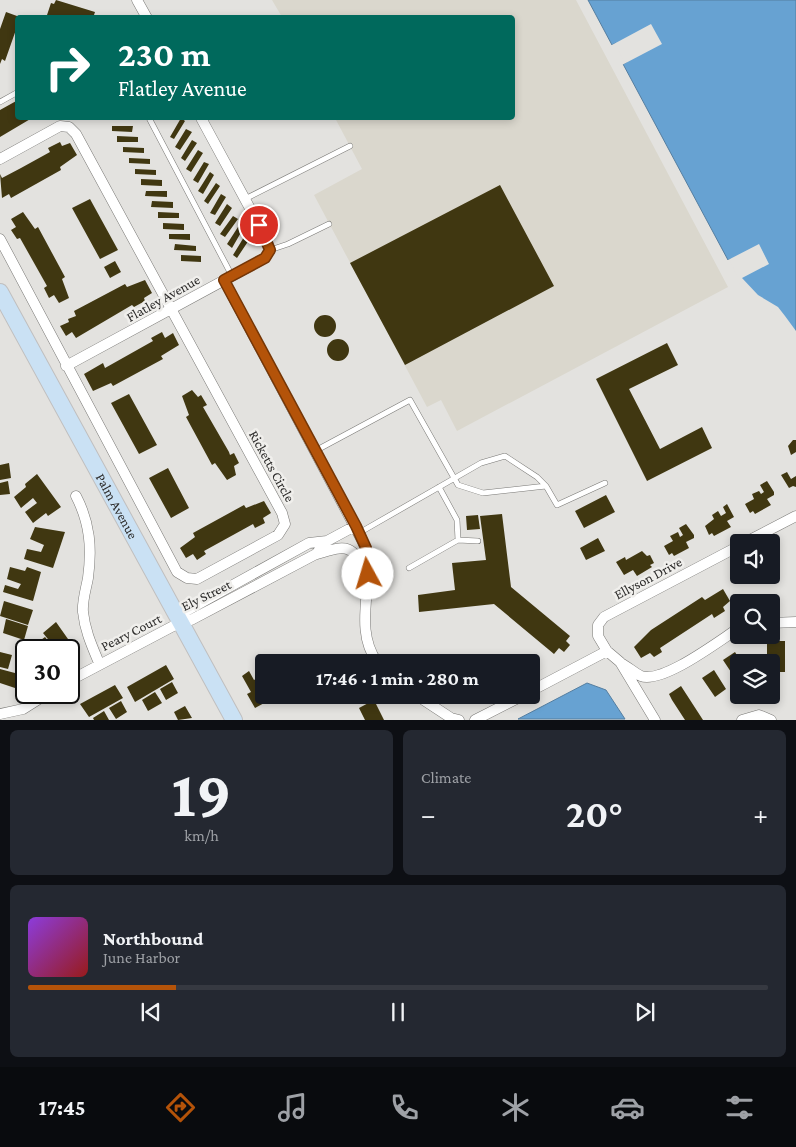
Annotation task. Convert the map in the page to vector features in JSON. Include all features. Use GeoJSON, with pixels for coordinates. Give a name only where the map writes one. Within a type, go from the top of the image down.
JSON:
{"type":"FeatureCollection","features":[{"type":"Feature","properties":{"kind":"main road","name":"Palm Avenue"},"geometry":{"type":"LineString","coordinates":[[0,292],[179,623],[234,720]]}},
{"type":"Feature","properties":{"kind":"street"},"geometry":{"type":"LineString","coordinates":[[137,0],[145,15]]}},
{"type":"Feature","properties":{"kind":"street"},"geometry":{"type":"LineString","coordinates":[[202,120],[266,238],[270,250]]}},
{"type":"Feature","properties":{"kind":"street","name":"Ricketts Circle"},"geometry":{"type":"LineString","coordinates":[[0,159],[60,126],[69,127],[76,134],[282,513],[285,524],[278,535],[197,579],[187,578],[177,572],[0,239]]}},
{"type":"Feature","properties":{"kind":"street","name":"Flatley Avenue"},"geometry":{"type":"LineString","coordinates":[[66,366],[265,258],[270,250]]}},
{"type":"Feature","properties":{"kind":"street"},"geometry":{"type":"LineString","coordinates":[[228,278],[366,548],[368,574],[365,636],[371,654]]}},
{"type":"Feature","properties":{"kind":"street"},"geometry":{"type":"LineString","coordinates":[[76,496],[84,511],[89,529],[90,563],[83,610],[84,622],[86,633],[100,663]]}},
{"type":"Feature","properties":{"kind":"street"},"geometry":{"type":"LineString","coordinates":[[761,534],[796,516]]}},
{"type":"Feature","properties":{"kind":"street","name":"Ely Street"},"geometry":{"type":"LineString","coordinates":[[179,623],[186,611],[309,542],[327,541],[357,529]]}},
{"type":"Feature","properties":{"kind":"street","name":"Ely Street"},"geometry":{"type":"LineString","coordinates":[[316,554],[327,541]]}},
{"type":"Feature","properties":{"kind":"street","name":"Ely Street"},"geometry":{"type":"LineString","coordinates":[[179,623],[191,620],[316,554],[340,547],[351,550],[358,556],[368,574]]}},
{"type":"Feature","properties":{"kind":"street","name":"Ellyson Drive"},"geometry":{"type":"LineString","coordinates":[[607,651],[598,636],[598,626],[604,617],[730,551]]}},
{"type":"Feature","properties":{"kind":"street"},"geometry":{"type":"LineString","coordinates":[[264,568],[270,578]]}},
{"type":"Feature","properties":{"kind":"street"},"geometry":{"type":"LineString","coordinates":[[214,595],[220,605]]}},
{"type":"Feature","properties":{"kind":"street"},"geometry":{"type":"LineString","coordinates":[[780,623],[796,622]]}},
{"type":"Feature","properties":{"kind":"street","name":"Peary Court"},"geometry":{"type":"LineString","coordinates":[[80,675],[179,623]]}},
{"type":"Feature","properties":{"kind":"street"},"geometry":{"type":"LineString","coordinates":[[540,686],[607,651],[642,676],[654,676],[673,669],[730,634]]}},
{"type":"Feature","properties":{"kind":"street"},"geometry":{"type":"LineString","coordinates":[[620,662],[655,720]]}},
{"type":"Feature","properties":{"kind":"street"},"geometry":{"type":"LineString","coordinates":[[0,714],[23,709],[31,704]]}},
{"type":"Feature","properties":{"kind":"street"},"geometry":{"type":"LineString","coordinates":[[430,704],[451,718],[459,720]]}},
{"type":"Feature","properties":{"kind":"street"},"geometry":{"type":"LineString","coordinates":[[475,720],[506,704]]}},
{"type":"Feature","properties":{"kind":"street"},"geometry":{"type":"LineString","coordinates":[[742,720],[759,714],[771,720]]}},
{"type":"Feature","properties":{"kind":"lane"},"geometry":{"type":"LineString","coordinates":[[0,102],[15,94]]}},
{"type":"Feature","properties":{"kind":"lane"},"geometry":{"type":"LineString","coordinates":[[150,120],[228,278]]}},
{"type":"Feature","properties":{"kind":"lane"},"geometry":{"type":"LineString","coordinates":[[245,199],[350,146]]}},
{"type":"Feature","properties":{"kind":"lane"},"geometry":{"type":"LineString","coordinates":[[270,250],[288,244],[329,224]]}},
{"type":"Feature","properties":{"kind":"lane"},"geometry":{"type":"LineString","coordinates":[[315,451],[410,400],[458,484],[483,493],[546,486]]}},
{"type":"Feature","properties":{"kind":"lane"},"geometry":{"type":"LineString","coordinates":[[357,529],[481,463],[505,456],[537,477],[546,486],[557,506],[605,483]]}},
{"type":"Feature","properties":{"kind":"lane"},"geometry":{"type":"LineString","coordinates":[[439,487],[457,520],[458,540]]}},
{"type":"Feature","properties":{"kind":"lane"},"geometry":{"type":"LineString","coordinates":[[409,568],[458,540],[478,541]]}},
{"type":"Feature","properties":{"kind":"shaded area"},"geometry":{"type":"Polygon","coordinates":[[[272,0],[576,0],[728,287],[457,431],[441,400],[427,407],[314,195],[362,169],[336,120],[515,120],[515,15],[281,15],[272,0]]]}},
{"type":"Feature","properties":{"kind":"water"},"geometry":{"type":"Polygon","coordinates":[[[588,0],[796,0],[796,336],[780,315],[758,299],[741,278],[731,259],[728,260],[623,64],[627,62],[616,43],[612,45],[588,0]]]}},
{"type":"Feature","properties":{"kind":"water"},"geometry":{"type":"Polygon","coordinates":[[[587,683],[606,690],[625,719],[518,719],[587,683]]]}},
{"type":"Feature","properties":{"kind":"pier"},"geometry":{"type":"Polygon","coordinates":[[[651,24],[662,44],[620,66],[624,61],[616,46],[610,46],[651,24]]]}},
{"type":"Feature","properties":{"kind":"pier"},"geometry":{"type":"Polygon","coordinates":[[[759,244],[769,264],[742,278],[758,295],[778,307],[796,331],[796,339],[778,316],[756,301],[737,281],[738,277],[730,262],[726,261],[759,244]]]}},
{"type":"Feature","properties":{"kind":"building"},"geometry":{"type":"Polygon","coordinates":[[[56,0],[95,12],[94,15],[47,15],[51,3],[54,4],[56,0]]]}},
{"type":"Feature","properties":{"kind":"building"},"geometry":{"type":"Polygon","coordinates":[[[6,12],[15,15],[15,33],[5,61],[2,59],[0,64],[0,29],[6,12]]]}},
{"type":"Feature","properties":{"kind":"building"},"geometry":{"type":"Polygon","coordinates":[[[15,102],[15,120],[29,120],[0,137],[0,110],[15,102]]]}},
{"type":"Feature","properties":{"kind":"building"},"geometry":{"type":"Polygon","coordinates":[[[180,120],[185,121],[174,139],[170,137],[180,120]]]}},
{"type":"Feature","properties":{"kind":"building"},"geometry":{"type":"Polygon","coordinates":[[[112,126],[133,126],[132,132],[112,131],[112,126]]]}},
{"type":"Feature","properties":{"kind":"building"},"geometry":{"type":"Polygon","coordinates":[[[186,129],[192,132],[180,150],[175,147],[186,129]]]}},
{"type":"Feature","properties":{"kind":"building"},"geometry":{"type":"Polygon","coordinates":[[[117,136],[138,137],[138,142],[117,142],[117,136]]]}},
{"type":"Feature","properties":{"kind":"building"},"geometry":{"type":"Polygon","coordinates":[[[192,140],[197,143],[185,161],[181,158],[192,140]]]}},
{"type":"Feature","properties":{"kind":"building"},"geometry":{"type":"Polygon","coordinates":[[[60,142],[62,146],[70,143],[77,155],[60,167],[61,170],[11,198],[9,194],[2,198],[0,174],[2,178],[21,168],[50,152],[48,148],[60,142]]]}},
{"type":"Feature","properties":{"kind":"building"},"geometry":{"type":"Polygon","coordinates":[[[123,147],[144,148],[144,153],[123,152],[123,147]]]}},
{"type":"Feature","properties":{"kind":"building"},"geometry":{"type":"Polygon","coordinates":[[[198,150],[203,153],[191,172],[186,169],[198,150]]]}},
{"type":"Feature","properties":{"kind":"building"},"geometry":{"type":"Polygon","coordinates":[[[129,158],[150,159],[150,164],[129,163],[129,158]]]}},
{"type":"Feature","properties":{"kind":"building"},"geometry":{"type":"Polygon","coordinates":[[[204,162],[209,164],[198,183],[193,180],[204,162]]]}},
{"type":"Feature","properties":{"kind":"building"},"geometry":{"type":"Polygon","coordinates":[[[135,169],[156,170],[156,175],[135,174],[135,169]]]}},
{"type":"Feature","properties":{"kind":"building"},"geometry":{"type":"Polygon","coordinates":[[[210,172],[214,175],[203,194],[198,191],[210,172]]]}},
{"type":"Feature","properties":{"kind":"building"},"geometry":{"type":"Polygon","coordinates":[[[141,179],[162,180],[162,186],[141,185],[141,179]]]}},
{"type":"Feature","properties":{"kind":"building"},"geometry":{"type":"Polygon","coordinates":[[[216,183],[220,186],[208,204],[204,201],[216,183]]]}},
{"type":"Feature","properties":{"kind":"building"},"geometry":{"type":"Polygon","coordinates":[[[500,185],[554,286],[405,365],[350,263],[500,185]]]}},
{"type":"Feature","properties":{"kind":"building"},"geometry":{"type":"Polygon","coordinates":[[[146,191],[167,191],[167,197],[145,196],[146,191]]]}},
{"type":"Feature","properties":{"kind":"building"},"geometry":{"type":"Polygon","coordinates":[[[221,194],[226,197],[215,215],[210,213],[221,194]]]}},
{"type":"Feature","properties":{"kind":"building"},"geometry":{"type":"Polygon","coordinates":[[[90,199],[118,250],[100,259],[72,208],[90,199]]]}},
{"type":"Feature","properties":{"kind":"building"},"geometry":{"type":"Polygon","coordinates":[[[152,201],[173,202],[173,208],[151,207],[152,201]]]}},
{"type":"Feature","properties":{"kind":"building"},"geometry":{"type":"Polygon","coordinates":[[[227,204],[232,208],[220,226],[215,223],[227,204]]]}},
{"type":"Feature","properties":{"kind":"building"},"geometry":{"type":"Polygon","coordinates":[[[23,212],[35,229],[38,227],[65,277],[62,279],[69,298],[59,303],[54,295],[49,298],[44,288],[47,286],[20,238],[17,239],[11,230],[16,227],[11,219],[23,212]]]}},
{"type":"Feature","properties":{"kind":"building"},"geometry":{"type":"Polygon","coordinates":[[[158,212],[179,213],[179,218],[158,218],[158,212]]]}},
{"type":"Feature","properties":{"kind":"building"},"geometry":{"type":"Polygon","coordinates":[[[233,216],[238,219],[225,237],[220,234],[233,216]]]}},
{"type":"Feature","properties":{"kind":"building"},"geometry":{"type":"Polygon","coordinates":[[[163,223],[184,224],[184,230],[163,229],[163,223]]]}},
{"type":"Feature","properties":{"kind":"building"},"geometry":{"type":"Polygon","coordinates":[[[238,227],[243,229],[232,248],[227,244],[238,227]]]}},
{"type":"Feature","properties":{"kind":"building"},"geometry":{"type":"Polygon","coordinates":[[[169,234],[190,234],[190,240],[169,239],[169,234]]]}},
{"type":"Feature","properties":{"kind":"building"},"geometry":{"type":"Polygon","coordinates":[[[244,237],[249,240],[237,258],[233,255],[244,237]]]}},
{"type":"Feature","properties":{"kind":"building"},"geometry":{"type":"Polygon","coordinates":[[[175,244],[196,246],[196,251],[174,250],[175,244]]]}},
{"type":"Feature","properties":{"kind":"building"},"geometry":{"type":"Polygon","coordinates":[[[181,255],[201,256],[201,262],[181,261],[181,255]]]}},
{"type":"Feature","properties":{"kind":"building"},"geometry":{"type":"Polygon","coordinates":[[[115,261],[121,272],[110,278],[104,267],[115,261]]]}},
{"type":"Feature","properties":{"kind":"building"},"geometry":{"type":"Polygon","coordinates":[[[145,280],[152,293],[144,298],[145,301],[134,307],[132,305],[76,338],[72,332],[66,336],[60,326],[69,322],[68,319],[76,316],[74,311],[125,284],[127,287],[145,280]]]}},
{"type":"Feature","properties":{"kind":"building"},"geometry":{"type":"Polygon","coordinates":[[[325,315],[333,318],[336,326],[333,334],[325,337],[317,334],[314,326],[317,318],[325,315]]]}},
{"type":"Feature","properties":{"kind":"building"},"geometry":{"type":"Polygon","coordinates":[[[162,332],[165,338],[173,333],[179,345],[161,356],[163,359],[113,386],[111,383],[93,391],[84,374],[103,363],[105,368],[153,341],[151,338],[162,332]]]}},
{"type":"Feature","properties":{"kind":"building"},"geometry":{"type":"Polygon","coordinates":[[[338,339],[346,342],[349,350],[346,358],[338,361],[330,358],[327,350],[330,342],[338,339]]]}},
{"type":"Feature","properties":{"kind":"building"},"geometry":{"type":"Polygon","coordinates":[[[667,343],[678,365],[629,389],[660,449],[702,427],[712,448],[647,481],[596,379],[667,343]]]}},
{"type":"Feature","properties":{"kind":"building"},"geometry":{"type":"Polygon","coordinates":[[[192,390],[198,397],[201,395],[207,405],[203,407],[230,455],[234,453],[239,463],[234,466],[236,475],[227,480],[215,463],[212,465],[186,417],[189,415],[182,396],[192,390]]]}},
{"type":"Feature","properties":{"kind":"building"},"geometry":{"type":"Polygon","coordinates":[[[129,394],[157,445],[139,454],[111,403],[129,394]]]}},
{"type":"Feature","properties":{"kind":"building"},"geometry":{"type":"Polygon","coordinates":[[[793,440],[796,440],[796,452],[791,455],[788,446],[793,440]]]}},
{"type":"Feature","properties":{"kind":"building"},"geometry":{"type":"Polygon","coordinates":[[[9,463],[11,478],[0,480],[0,465],[9,463]]]}},
{"type":"Feature","properties":{"kind":"building"},"geometry":{"type":"Polygon","coordinates":[[[168,468],[189,508],[171,518],[149,478],[168,468]]]}},
{"type":"Feature","properties":{"kind":"building"},"geometry":{"type":"Polygon","coordinates":[[[787,472],[791,479],[796,476],[796,487],[789,488],[781,475],[787,472]]]}},
{"type":"Feature","properties":{"kind":"building"},"geometry":{"type":"Polygon","coordinates":[[[37,474],[61,507],[48,516],[46,513],[33,523],[25,512],[37,503],[33,498],[21,508],[14,497],[37,474]]]}},
{"type":"Feature","properties":{"kind":"building"},"geometry":{"type":"Polygon","coordinates":[[[8,481],[10,494],[0,495],[0,483],[8,481]]]}},
{"type":"Feature","properties":{"kind":"building"},"geometry":{"type":"Polygon","coordinates":[[[767,481],[774,492],[774,495],[767,499],[771,505],[755,514],[753,511],[750,513],[745,504],[754,499],[752,494],[759,491],[761,494],[764,492],[760,485],[767,481]]]}},
{"type":"Feature","properties":{"kind":"building"},"geometry":{"type":"Polygon","coordinates":[[[606,495],[615,512],[584,528],[575,511],[606,495]]]}},
{"type":"Feature","properties":{"kind":"building"},"geometry":{"type":"Polygon","coordinates":[[[264,501],[271,513],[263,518],[265,523],[255,528],[253,524],[204,551],[206,554],[197,560],[193,554],[186,558],[180,548],[195,537],[193,533],[244,505],[246,508],[264,501]]]}},
{"type":"Feature","properties":{"kind":"building"},"geometry":{"type":"Polygon","coordinates":[[[727,504],[734,517],[727,521],[731,527],[714,536],[712,533],[709,535],[705,526],[714,519],[712,515],[718,511],[721,516],[726,513],[723,507],[727,504]]]}},
{"type":"Feature","properties":{"kind":"building"},"geometry":{"type":"Polygon","coordinates":[[[502,514],[511,587],[570,636],[566,641],[570,645],[564,652],[559,648],[554,654],[494,604],[419,612],[418,595],[455,590],[452,563],[486,560],[480,516],[502,514]]]}},
{"type":"Feature","properties":{"kind":"building"},"geometry":{"type":"Polygon","coordinates":[[[478,515],[480,529],[467,530],[466,516],[478,515]]]}},
{"type":"Feature","properties":{"kind":"building"},"geometry":{"type":"Polygon","coordinates":[[[686,524],[694,535],[694,538],[686,542],[689,548],[674,556],[672,553],[669,555],[664,546],[673,541],[670,536],[678,532],[680,537],[683,535],[679,528],[686,524]]]}},
{"type":"Feature","properties":{"kind":"building"},"geometry":{"type":"Polygon","coordinates":[[[35,527],[65,532],[53,568],[24,559],[27,549],[41,552],[44,545],[30,539],[35,527]]]}},
{"type":"Feature","properties":{"kind":"building"},"geometry":{"type":"Polygon","coordinates":[[[598,538],[605,551],[586,560],[580,548],[598,538]]]}},
{"type":"Feature","properties":{"kind":"building"},"geometry":{"type":"Polygon","coordinates":[[[642,551],[647,556],[650,555],[654,563],[650,565],[652,567],[637,576],[633,570],[624,575],[616,562],[625,557],[626,560],[642,551]]]}},
{"type":"Feature","properties":{"kind":"building"},"geometry":{"type":"Polygon","coordinates":[[[10,567],[25,571],[27,567],[41,572],[33,601],[3,592],[5,585],[18,589],[21,584],[7,579],[10,567]]]}},
{"type":"Feature","properties":{"kind":"building"},"geometry":{"type":"Polygon","coordinates":[[[723,589],[730,601],[723,607],[725,611],[714,618],[712,614],[660,648],[662,652],[654,657],[650,653],[641,658],[634,647],[651,630],[702,597],[705,600],[723,589]]]}},
{"type":"Feature","properties":{"kind":"building"},"geometry":{"type":"Polygon","coordinates":[[[4,601],[33,610],[28,625],[0,616],[4,601]]]}},
{"type":"Feature","properties":{"kind":"building"},"geometry":{"type":"Polygon","coordinates":[[[6,619],[28,626],[24,639],[3,633],[6,619]]]}},
{"type":"Feature","properties":{"kind":"building"},"geometry":{"type":"Polygon","coordinates":[[[56,622],[68,639],[48,639],[43,633],[56,622]]]}},
{"type":"Feature","properties":{"kind":"building"},"geometry":{"type":"Polygon","coordinates":[[[780,641],[785,641],[785,672],[780,672],[780,654],[767,654],[767,644],[780,644],[780,641]]]}},
{"type":"Feature","properties":{"kind":"building"},"geometry":{"type":"Polygon","coordinates":[[[0,652],[12,655],[8,669],[0,667],[0,652]]]}},
{"type":"Feature","properties":{"kind":"building"},"geometry":{"type":"Polygon","coordinates":[[[730,655],[730,670],[723,660],[730,655]]]}},
{"type":"Feature","properties":{"kind":"building"},"geometry":{"type":"Polygon","coordinates":[[[166,665],[174,679],[135,702],[127,687],[166,665]]]}},
{"type":"Feature","properties":{"kind":"building"},"geometry":{"type":"Polygon","coordinates":[[[0,669],[15,673],[15,688],[0,683],[0,669]]]}},
{"type":"Feature","properties":{"kind":"building"},"geometry":{"type":"Polygon","coordinates":[[[714,670],[726,689],[715,697],[702,678],[714,670]]]}},
{"type":"Feature","properties":{"kind":"building"},"geometry":{"type":"Polygon","coordinates":[[[249,671],[255,679],[255,704],[262,704],[255,708],[247,694],[251,692],[242,676],[249,671]]]}},
{"type":"Feature","properties":{"kind":"building"},"geometry":{"type":"Polygon","coordinates":[[[172,682],[178,693],[166,700],[160,689],[172,682]]]}},
{"type":"Feature","properties":{"kind":"building"},"geometry":{"type":"Polygon","coordinates":[[[115,685],[123,698],[89,717],[80,704],[115,685]]]}},
{"type":"Feature","properties":{"kind":"building"},"geometry":{"type":"Polygon","coordinates":[[[681,686],[703,720],[685,720],[672,700],[669,694],[681,686]]]}},
{"type":"Feature","properties":{"kind":"building"},"geometry":{"type":"Polygon","coordinates":[[[155,692],[162,703],[148,711],[142,700],[155,692]]]}},
{"type":"Feature","properties":{"kind":"building"},"geometry":{"type":"Polygon","coordinates":[[[121,701],[127,712],[116,719],[109,708],[121,701]]]}},
{"type":"Feature","properties":{"kind":"building"},"geometry":{"type":"Polygon","coordinates":[[[366,704],[376,704],[384,720],[365,720],[359,708],[366,704]]]}},
{"type":"Feature","properties":{"kind":"building"},"geometry":{"type":"Polygon","coordinates":[[[185,706],[192,718],[178,720],[174,712],[185,706]]]}},
{"type":"Feature","properties":{"kind":"building"},"geometry":{"type":"Polygon","coordinates":[[[104,711],[109,720],[94,720],[93,718],[104,711]]]}},
{"type":"Feature","properties":{"kind":"route"},"geometry":{"type":"LineString","coordinates":[[259,225],[270,250],[265,258],[224,280],[356,526],[366,548],[369,564],[368,574]]}}]}
